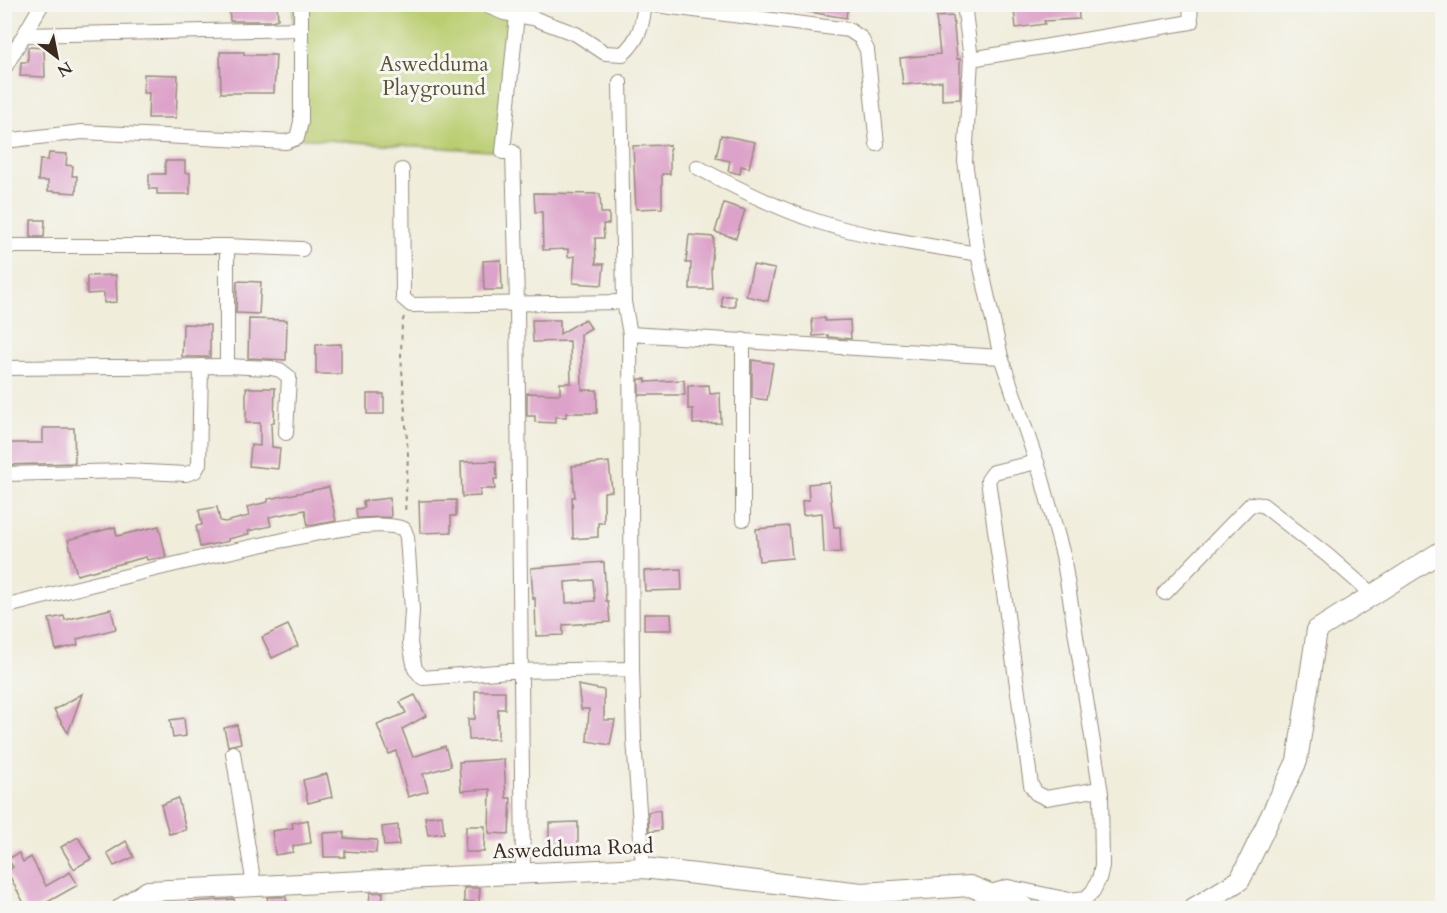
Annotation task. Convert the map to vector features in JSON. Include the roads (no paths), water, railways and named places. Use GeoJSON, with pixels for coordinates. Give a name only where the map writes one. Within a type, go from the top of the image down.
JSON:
{"type":"FeatureCollection","features":[{"type":"Feature","properties":{"kind":"street"},"geometry":{"type":"LineString","coordinates":[[4,141],[82,132],[286,142],[297,138],[301,122],[301,4]]}},
{"type":"Feature","properties":{"kind":"street"},"geometry":{"type":"LineString","coordinates":[[483,4],[504,13],[533,18],[576,34],[605,53],[623,54],[632,46],[641,30],[646,4],[849,30],[861,38],[867,50],[877,144]]}},
{"type":"Feature","properties":{"kind":"street"},"geometry":{"type":"LineString","coordinates":[[964,4],[971,59],[965,161],[978,254],[1001,357],[1037,462],[1063,555],[1100,789],[1102,866],[1093,891],[1086,898],[1071,900],[1008,887],[988,893]]}},
{"type":"Feature","properties":{"kind":"street"},"geometry":{"type":"LineString","coordinates":[[971,59],[1191,22],[1190,4]]}},
{"type":"Feature","properties":{"kind":"street"},"geometry":{"type":"LineString","coordinates":[[4,69],[41,5]]}},
{"type":"Feature","properties":{"kind":"street"},"geometry":{"type":"LineString","coordinates":[[517,15],[503,152],[513,153],[524,868]]}},
{"type":"Feature","properties":{"kind":"street"},"geometry":{"type":"LineString","coordinates":[[24,35],[301,29]]}},
{"type":"Feature","properties":{"kind":"street"},"geometry":{"type":"LineString","coordinates":[[620,82],[624,302],[630,334],[634,739],[643,868]]}},
{"type":"Feature","properties":{"kind":"street"},"geometry":{"type":"LineString","coordinates":[[697,167],[752,197],[820,222],[905,242],[978,254]]}},
{"type":"Feature","properties":{"kind":"street"},"geometry":{"type":"LineString","coordinates":[[402,170],[403,298],[411,305],[624,302]]}},
{"type":"Feature","properties":{"kind":"street"},"geometry":{"type":"LineString","coordinates":[[4,246],[227,246],[302,249]]}},
{"type":"Feature","properties":{"kind":"street"},"geometry":{"type":"LineString","coordinates":[[227,246],[227,366]]}},
{"type":"Feature","properties":{"kind":"street"},"geometry":{"type":"LineString","coordinates":[[630,334],[1001,357]]}},
{"type":"Feature","properties":{"kind":"street"},"geometry":{"type":"LineString","coordinates":[[743,340],[743,519]]}},
{"type":"Feature","properties":{"kind":"street"},"geometry":{"type":"LineString","coordinates":[[4,474],[127,471],[186,474],[195,471],[199,464],[201,366]]}},
{"type":"Feature","properties":{"kind":"street"},"geometry":{"type":"LineString","coordinates":[[4,368],[227,366],[280,370],[289,377],[286,432]]}},
{"type":"Feature","properties":{"kind":"street"},"geometry":{"type":"LineString","coordinates":[[1037,462],[994,472],[988,480],[1031,785],[1036,793],[1046,798],[1100,789]]}},
{"type":"Feature","properties":{"kind":"street"},"geometry":{"type":"LineString","coordinates":[[1165,593],[1251,504],[1263,505],[1327,555],[1373,595]]}},
{"type":"Feature","properties":{"kind":"street"},"geometry":{"type":"LineString","coordinates":[[4,607],[203,556],[326,531],[392,525],[405,529],[407,537],[412,610],[410,643],[415,669],[423,678],[522,671],[632,669]]}},
{"type":"Feature","properties":{"kind":"street"},"geometry":{"type":"LineString","coordinates":[[1194,909],[1240,879],[1297,761],[1317,630],[1443,550]]}},
{"type":"Feature","properties":{"kind":"street"},"geometry":{"type":"LineString","coordinates":[[233,753],[254,886]]}},
{"type":"Feature","properties":{"kind":"street","name":"Aswedduma Road"},"geometry":{"type":"LineString","coordinates":[[122,909],[148,891],[643,868],[862,893],[970,886],[1025,909]]}},
{"type":"Feature","properties":{"kind":"park label","name":"Aswedduma Playground"},"geometry":{"type":"Point","coordinates":[434,76]}}]}
